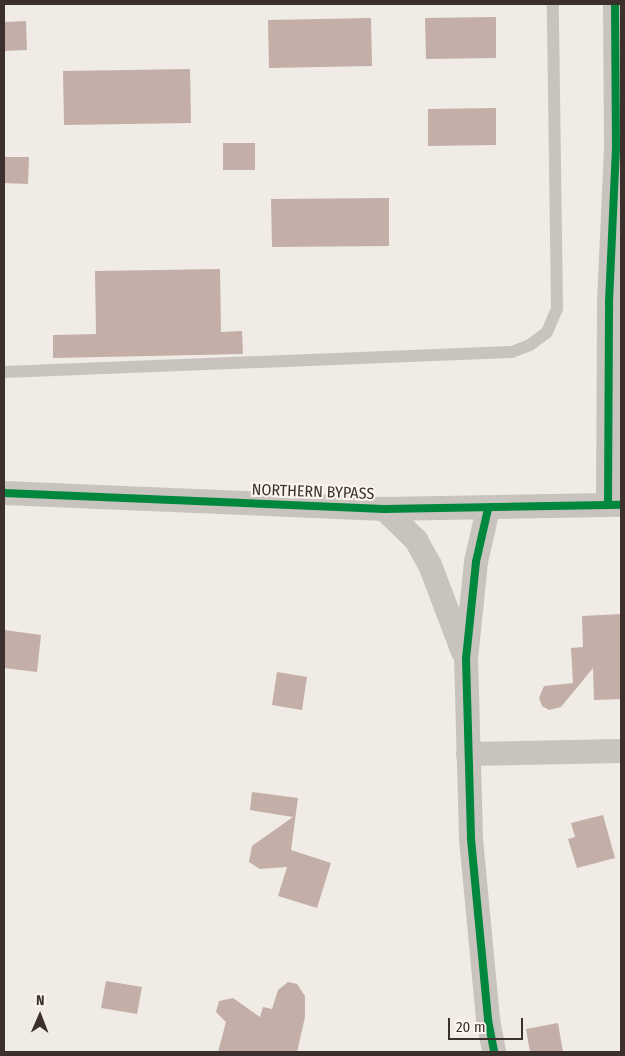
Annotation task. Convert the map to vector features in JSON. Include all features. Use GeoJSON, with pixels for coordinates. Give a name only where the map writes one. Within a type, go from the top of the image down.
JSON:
{"type":"FeatureCollection","features":[{"type":"Feature","properties":{"kind":"street"},"geometry":{"type":"LineString","coordinates":[[615,4],[619,143],[609,302],[615,505]]}},
{"type":"Feature","properties":{"kind":"street","name":"NORTHERN BYPASS"},"geometry":{"type":"LineString","coordinates":[[4,494],[384,509],[488,509],[615,505]]}},
{"type":"Feature","properties":{"kind":"street"},"geometry":{"type":"LineString","coordinates":[[384,509],[416,540],[430,565],[466,658]]}},
{"type":"Feature","properties":{"kind":"street"},"geometry":{"type":"LineString","coordinates":[[488,509],[476,562],[466,658],[471,839],[488,1020],[494,1052]]}},
{"type":"Feature","properties":{"kind":"street"},"geometry":{"type":"LineString","coordinates":[[468,754],[621,751]]}},
{"type":"Feature","properties":{"kind":"lane"},"geometry":{"type":"LineString","coordinates":[[4,372],[512,352],[530,345],[547,332],[557,308],[553,4]]}},
{"type":"Feature","properties":{"kind":"building"},"geometry":{"type":"Polygon","coordinates":[[[496,17],[496,58],[426,59],[425,18],[496,17]]]}},
{"type":"Feature","properties":{"kind":"building"},"geometry":{"type":"Polygon","coordinates":[[[371,18],[372,66],[269,68],[268,20],[371,18]]]}},
{"type":"Feature","properties":{"kind":"building"},"geometry":{"type":"Polygon","coordinates":[[[26,21],[27,50],[4,51],[4,22],[26,21]]]}},
{"type":"Feature","properties":{"kind":"building"},"geometry":{"type":"Polygon","coordinates":[[[190,69],[191,123],[64,125],[63,71],[190,69]]]}},
{"type":"Feature","properties":{"kind":"building"},"geometry":{"type":"Polygon","coordinates":[[[496,108],[496,145],[428,146],[428,109],[496,108]]]}},
{"type":"Feature","properties":{"kind":"building"},"geometry":{"type":"Polygon","coordinates":[[[223,143],[255,143],[255,170],[223,170],[223,143]]]}},
{"type":"Feature","properties":{"kind":"building"},"geometry":{"type":"Polygon","coordinates":[[[4,157],[29,157],[28,184],[4,183],[4,157]]]}},
{"type":"Feature","properties":{"kind":"building"},"geometry":{"type":"Polygon","coordinates":[[[389,198],[389,246],[272,247],[271,199],[389,198]]]}},
{"type":"Feature","properties":{"kind":"building"},"geometry":{"type":"Polygon","coordinates":[[[220,269],[221,332],[242,331],[243,354],[53,358],[53,335],[96,334],[95,271],[220,269]]]}},
{"type":"Feature","properties":{"kind":"building"},"geometry":{"type":"Polygon","coordinates":[[[621,614],[621,699],[594,700],[593,668],[561,707],[549,710],[542,706],[539,698],[544,686],[573,683],[571,648],[583,647],[582,616],[621,614]]]}},
{"type":"Feature","properties":{"kind":"building"},"geometry":{"type":"Polygon","coordinates":[[[4,630],[41,635],[37,672],[4,668],[4,630]]]}},
{"type":"Feature","properties":{"kind":"building"},"geometry":{"type":"Polygon","coordinates":[[[277,672],[307,677],[302,710],[272,705],[277,672]]]}},
{"type":"Feature","properties":{"kind":"building"},"geometry":{"type":"Polygon","coordinates":[[[252,792],[298,798],[291,850],[331,863],[317,908],[278,896],[287,867],[260,869],[249,862],[252,846],[293,817],[250,810],[252,792]]]}},
{"type":"Feature","properties":{"kind":"building"},"geometry":{"type":"Polygon","coordinates":[[[603,815],[615,858],[577,868],[568,839],[575,837],[571,823],[603,815]]]}},
{"type":"Feature","properties":{"kind":"building"},"geometry":{"type":"Polygon","coordinates":[[[106,981],[142,987],[137,1014],[101,1008],[106,981]]]}},
{"type":"Feature","properties":{"kind":"building"},"geometry":{"type":"Polygon","coordinates":[[[288,982],[297,984],[305,996],[305,1017],[297,1052],[218,1052],[226,1022],[216,1012],[219,1001],[233,998],[260,1017],[263,1007],[272,1009],[278,990],[288,982]]]}},
{"type":"Feature","properties":{"kind":"building"},"geometry":{"type":"Polygon","coordinates":[[[558,1023],[563,1052],[530,1052],[526,1029],[558,1023]]]}},
{"type":"Feature","properties":{"kind":"cycle path"},"geometry":{"type":"LineString","coordinates":[[608,505],[609,302],[616,147],[615,4]]}},
{"type":"Feature","properties":{"kind":"cycle path"},"geometry":{"type":"LineString","coordinates":[[4,493],[384,509],[621,505]]}},
{"type":"Feature","properties":{"kind":"cycle path"},"geometry":{"type":"LineString","coordinates":[[488,509],[476,562],[466,658],[471,839],[488,1020],[494,1052]]}}]}
